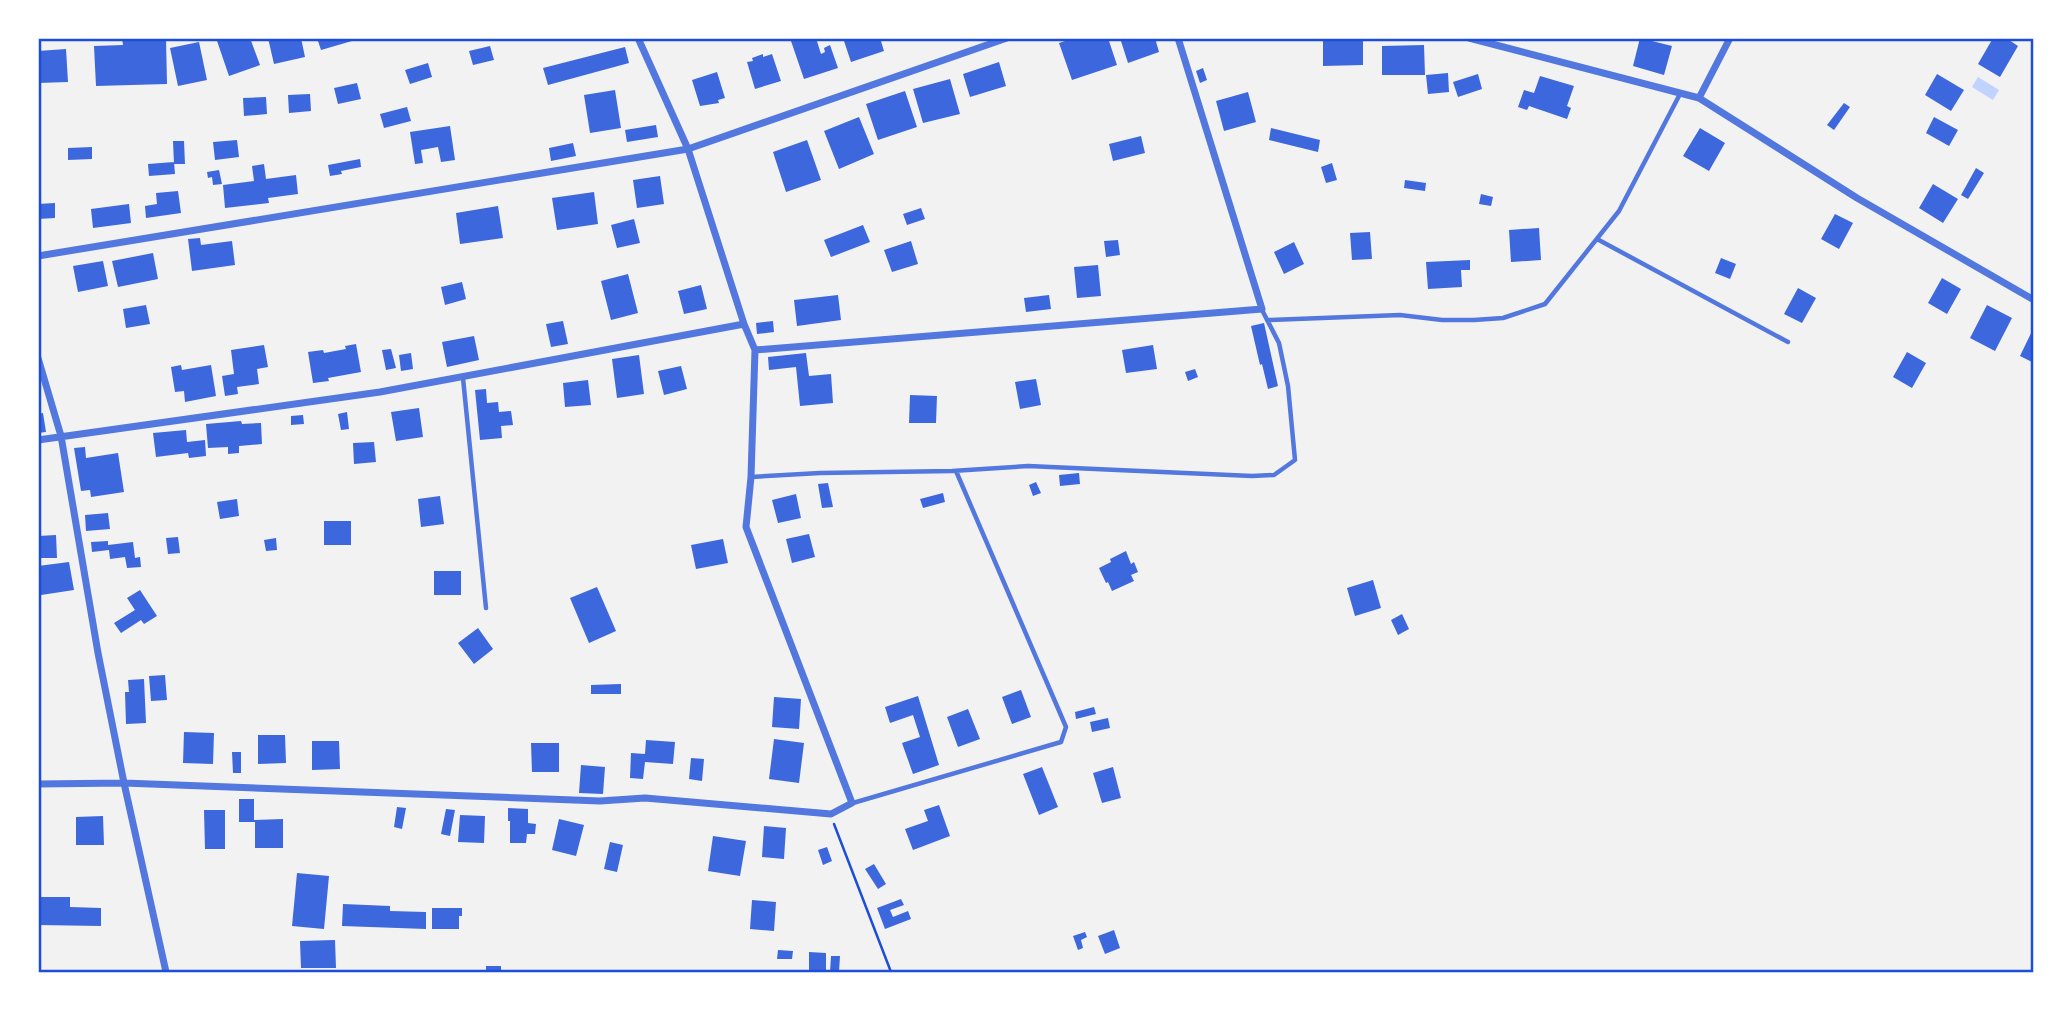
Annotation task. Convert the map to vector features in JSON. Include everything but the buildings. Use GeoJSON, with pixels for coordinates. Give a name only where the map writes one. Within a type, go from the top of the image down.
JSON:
{"type":"FeatureCollection","features":[{"type":"Feature","properties":{"kind":"street"},"geometry":{"type":"LineString","coordinates":[[38,784],[124,783],[600,801],[645,798],[831,814],[852,803],[746,527],[751,477],[755,350],[744,324],[688,149],[638,38]]}},
{"type":"Feature","properties":{"kind":"street"},"geometry":{"type":"LineString","coordinates":[[38,256],[688,149],[1007,38]]}},
{"type":"Feature","properties":{"kind":"street"},"geometry":{"type":"LineString","coordinates":[[755,350],[1262,309],[1178,38]]}},
{"type":"Feature","properties":{"kind":"street"},"geometry":{"type":"LineString","coordinates":[[1469,38],[1699,98],[1857,198],[2034,300]]}},
{"type":"Feature","properties":{"kind":"street"},"geometry":{"type":"LineString","coordinates":[[1699,98],[1730,38]]}},
{"type":"Feature","properties":{"kind":"street"},"geometry":{"type":"LineString","coordinates":[[38,440],[380,392],[744,324]]}},
{"type":"Feature","properties":{"kind":"street"},"geometry":{"type":"LineString","coordinates":[[38,358],[61,436],[98,653],[166,972]]}},
{"type":"Feature","properties":{"kind":"lane"},"geometry":{"type":"LineString","coordinates":[[1268,320],[1377,315],[1474,320],[1503,318],[1545,304],[1619,211],[1679,94]]}},
{"type":"Feature","properties":{"kind":"lane"},"geometry":{"type":"LineString","coordinates":[[1597,239],[1788,342]]}},
{"type":"Feature","properties":{"kind":"lane"},"geometry":{"type":"LineString","coordinates":[[751,477],[956,471],[1028,466],[1274,475],[1295,460],[1288,387],[1279,343],[1262,309]]}},
{"type":"Feature","properties":{"kind":"lane"},"geometry":{"type":"LineString","coordinates":[[463,378],[486,608]]}},
{"type":"Feature","properties":{"kind":"lane"},"geometry":{"type":"LineString","coordinates":[[852,803],[1061,742],[1066,727],[956,471]]}},
{"type":"Feature","properties":{"kind":"path"},"geometry":{"type":"LineString","coordinates":[[831,814],[891,972]]}},
{"type":"Feature","properties":{"kind":"water"},"geometry":{"type":"Polygon","coordinates":[[[1978,77],[1999,90],[1993,100],[1972,87],[1978,77]]]}}]}
